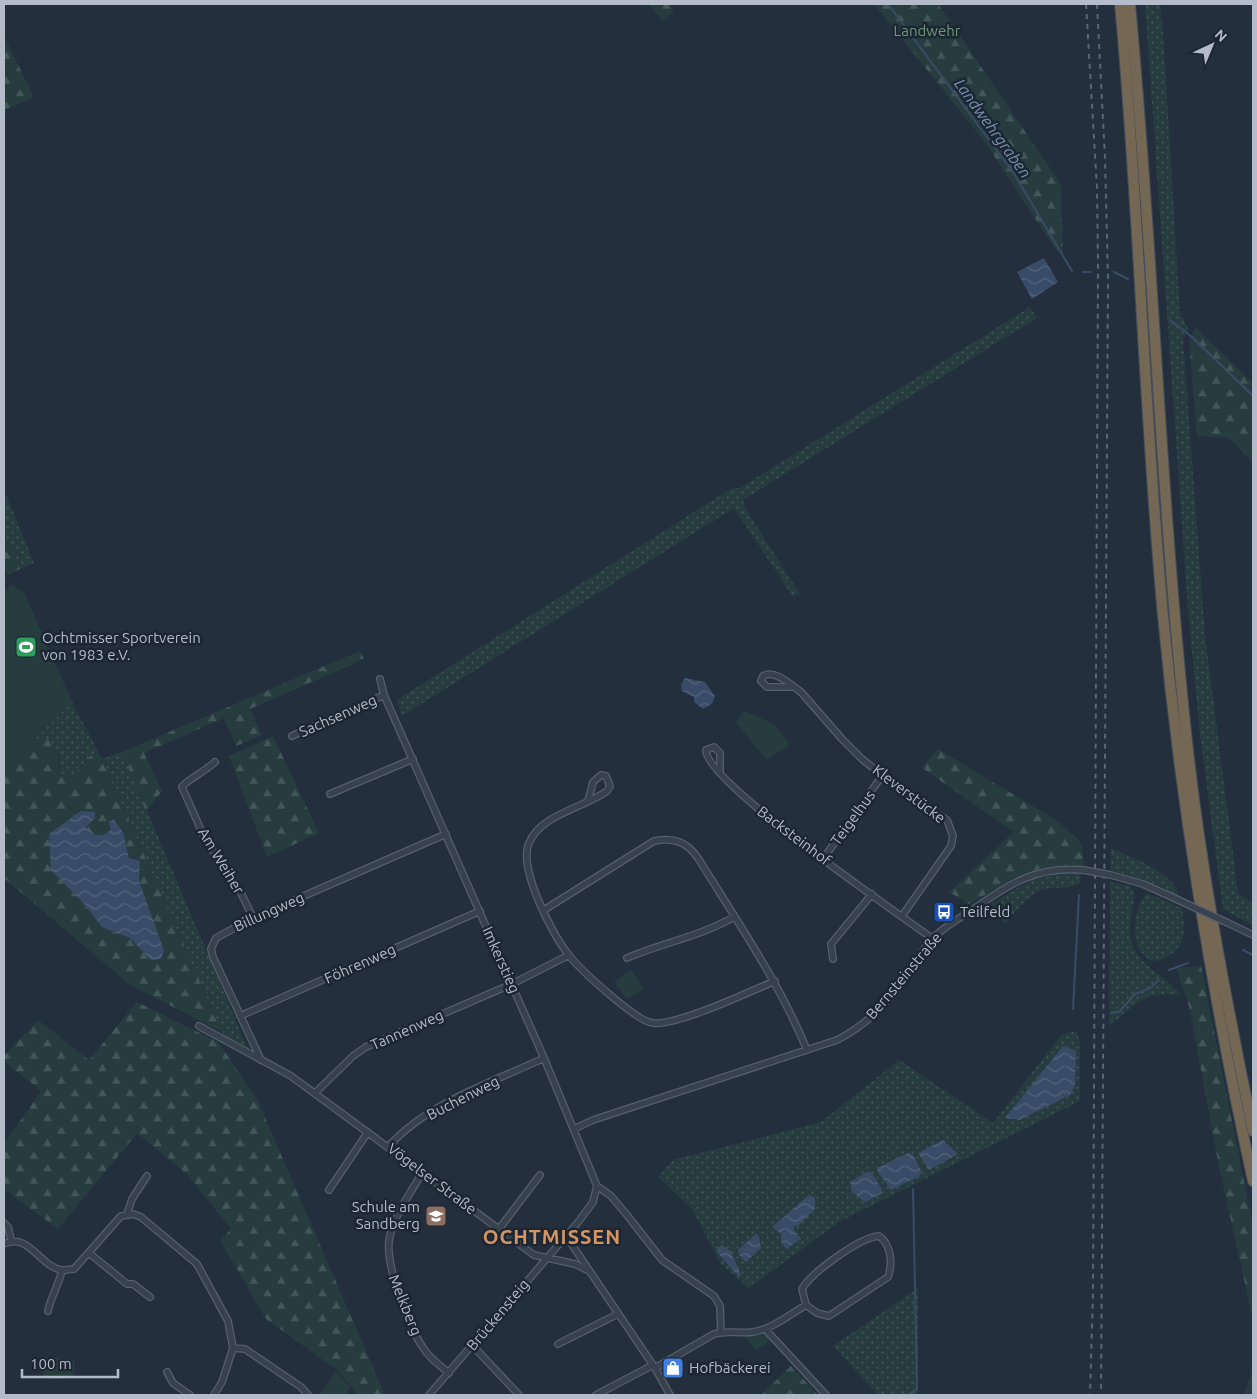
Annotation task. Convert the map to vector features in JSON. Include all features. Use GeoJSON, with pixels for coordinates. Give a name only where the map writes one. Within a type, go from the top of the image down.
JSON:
{"type":"FeatureCollection","features":[{"type":"Feature","properties":{"kind":"highway"},"geometry":{"type":"LineString","coordinates":[[1120,4],[1153,495],[1174,716],[1202,921],[1253,1181]]}},
{"type":"Feature","properties":{"kind":"highway"},"geometry":{"type":"LineString","coordinates":[[1130,4],[1164,504],[1186,735],[1213,926],[1253,1131]]}},
{"type":"Feature","properties":{"kind":"street","name":"Kleverstücke"},"geometry":{"type":"LineString","coordinates":[[794,687],[766,687],[761,681],[763,676],[772,674],[794,687],[842,739],[882,776],[947,820],[953,836],[951,846],[902,916]]}},
{"type":"Feature","properties":{"kind":"street","name":"Imkerstieg"},"geometry":{"type":"LineString","coordinates":[[380,679],[384,695],[512,984],[597,1186]]}},
{"type":"Feature","properties":{"kind":"street","name":"Sachsenweg"},"geometry":{"type":"LineString","coordinates":[[292,736],[384,695]]}},
{"type":"Feature","properties":{"kind":"street"},"geometry":{"type":"LineString","coordinates":[[330,794],[413,759]]}},
{"type":"Feature","properties":{"kind":"street","name":"Am Weiher"},"geometry":{"type":"LineString","coordinates":[[215,762],[205,773],[186,781],[182,787],[205,839],[241,893],[253,918]]}},
{"type":"Feature","properties":{"kind":"street","name":"Backsteinhof"},"geometry":{"type":"LineString","coordinates":[[720,773],[753,805],[823,859],[933,939]]}},
{"type":"Feature","properties":{"kind":"street"},"geometry":{"type":"LineString","coordinates":[[588,801],[596,778],[601,775],[606,776],[610,786],[607,791],[543,825],[529,842],[526,855],[527,866],[544,910],[568,955],[626,1008],[650,1023],[667,1022],[720,1004],[774,981]]}},
{"type":"Feature","properties":{"kind":"street","name":"Teigelhus"},"geometry":{"type":"LineString","coordinates":[[823,859],[882,776]]}},
{"type":"Feature","properties":{"kind":"street","name":"Billungweg"},"geometry":{"type":"LineString","coordinates":[[261,1060],[211,949],[212,943],[221,933],[253,918],[446,834]]}},
{"type":"Feature","properties":{"kind":"street"},"geometry":{"type":"LineString","coordinates":[[544,910],[654,841],[673,840],[683,843],[692,849],[774,981],[791,1012],[807,1050]]}},
{"type":"Feature","properties":{"kind":"street","name":"Bernsteinstraße"},"geometry":{"type":"LineString","coordinates":[[574,1129],[593,1120],[837,1040],[862,1026],[890,998],[933,939],[990,897],[1023,877],[1048,870],[1083,870],[1111,875],[1143,884],[1253,935]]}},
{"type":"Feature","properties":{"kind":"street"},"geometry":{"type":"LineString","coordinates":[[833,959],[831,944],[872,894]]}},
{"type":"Feature","properties":{"kind":"street","name":"Föhrenweg"},"geometry":{"type":"LineString","coordinates":[[240,1016],[480,911]]}},
{"type":"Feature","properties":{"kind":"street"},"geometry":{"type":"LineString","coordinates":[[627,958],[711,929],[734,917]]}},
{"type":"Feature","properties":{"kind":"street","name":"Tannenweg"},"geometry":{"type":"LineString","coordinates":[[315,1093],[353,1056],[366,1047],[512,984],[568,955]]}},
{"type":"Feature","properties":{"kind":"street","name":"Vögelser Straße"},"geometry":{"type":"LineString","coordinates":[[199,1026],[286,1072],[534,1255],[545,1259],[575,1264],[589,1271]]}},
{"type":"Feature","properties":{"kind":"street","name":"Buchenweg"},"geometry":{"type":"LineString","coordinates":[[388,1147],[416,1122],[448,1103],[544,1058]]}},
{"type":"Feature","properties":{"kind":"street"},"geometry":{"type":"LineString","coordinates":[[329,1190],[368,1132]]}},
{"type":"Feature","properties":{"kind":"street","name":"Melkberg"},"geometry":{"type":"LineString","coordinates":[[422,1173],[397,1215],[392,1229],[389,1242],[391,1274],[420,1344],[429,1356],[449,1373]]}},
{"type":"Feature","properties":{"kind":"street"},"geometry":{"type":"LineString","coordinates":[[498,1229],[540,1175]]}},
{"type":"Feature","properties":{"kind":"street"},"geometry":{"type":"LineString","coordinates":[[4,1244],[11,1240],[21,1242],[53,1266],[62,1270],[74,1269],[114,1222],[127,1214],[132,1199],[147,1176]]}},
{"type":"Feature","properties":{"kind":"street"},"geometry":{"type":"LineString","coordinates":[[670,1395],[654,1367],[566,1236],[593,1202],[597,1186],[611,1196],[662,1260],[714,1296],[720,1306],[721,1332]]}},
{"type":"Feature","properties":{"kind":"street"},"geometry":{"type":"LineString","coordinates":[[127,1214],[145,1220],[197,1264],[223,1311],[228,1322],[233,1348],[222,1382],[214,1395]]}},
{"type":"Feature","properties":{"kind":"street"},"geometry":{"type":"LineString","coordinates":[[4,1224],[8,1227],[11,1240]]}},
{"type":"Feature","properties":{"kind":"street","name":"Brückensteig"},"geometry":{"type":"LineString","coordinates":[[429,1395],[566,1236]]}},
{"type":"Feature","properties":{"kind":"street"},"geometry":{"type":"LineString","coordinates":[[879,1236],[885,1240],[889,1247],[890,1271],[883,1282],[829,1316],[816,1313],[806,1305],[802,1289],[811,1278],[863,1240],[879,1236]]}},
{"type":"Feature","properties":{"kind":"street"},"geometry":{"type":"LineString","coordinates":[[89,1253],[128,1284],[133,1284],[150,1298]]}},
{"type":"Feature","properties":{"kind":"street"},"geometry":{"type":"LineString","coordinates":[[48,1311],[53,1294],[59,1285],[62,1270]]}},
{"type":"Feature","properties":{"kind":"street"},"geometry":{"type":"LineString","coordinates":[[596,1395],[721,1332],[746,1333],[765,1329],[806,1305]]}},
{"type":"Feature","properties":{"kind":"street"},"geometry":{"type":"LineString","coordinates":[[558,1344],[618,1314]]}},
{"type":"Feature","properties":{"kind":"street"},"geometry":{"type":"LineString","coordinates":[[765,1329],[826,1395]]}},
{"type":"Feature","properties":{"kind":"street"},"geometry":{"type":"LineString","coordinates":[[472,1345],[519,1395]]}},
{"type":"Feature","properties":{"kind":"street"},"geometry":{"type":"LineString","coordinates":[[233,1348],[245,1349],[301,1387],[308,1395]]}},
{"type":"Feature","properties":{"kind":"street"},"geometry":{"type":"LineString","coordinates":[[167,1372],[172,1383],[190,1395]]}},
{"type":"Feature","properties":{"kind":"green space"},"geometry":{"type":"Polygon","coordinates":[[[649,4],[670,4],[674,11],[663,21],[649,4]]]}},
{"type":"Feature","properties":{"kind":"green space","name":"Landwehr"},"geometry":{"type":"Polygon","coordinates":[[[874,4],[938,4],[1061,184],[1063,254],[1055,249],[985,142],[874,4]]]}},
{"type":"Feature","properties":{"kind":"green space"},"geometry":{"type":"Polygon","coordinates":[[[1145,4],[1160,4],[1180,313],[1189,330],[1183,339],[1205,635],[1238,893],[1253,903],[1253,926],[1223,909],[1200,734],[1188,609],[1145,4]]]}},
{"type":"Feature","properties":{"kind":"green space"},"geometry":{"type":"Polygon","coordinates":[[[4,36],[34,97],[4,110],[4,36]]]}},
{"type":"Feature","properties":{"kind":"green space"},"geometry":{"type":"Polygon","coordinates":[[[1030,307],[1037,318],[743,500],[745,508],[799,593],[793,597],[734,508],[402,716],[397,700],[732,488],[740,488],[1030,307]]]}},
{"type":"Feature","properties":{"kind":"green space"},"geometry":{"type":"Polygon","coordinates":[[[1196,328],[1253,383],[1253,462],[1229,438],[1197,436],[1189,340],[1196,328]]]}},
{"type":"Feature","properties":{"kind":"green space"},"geometry":{"type":"Polygon","coordinates":[[[4,490],[34,563],[20,569],[4,532],[4,490]]]}},
{"type":"Feature","properties":{"kind":"green space"},"geometry":{"type":"Polygon","coordinates":[[[4,532],[20,569],[8,575],[4,566],[4,532]]]}},
{"type":"Feature","properties":{"kind":"green space","name":"Ochtmisser Sportverein von 1983 e.V."},"geometry":{"type":"Polygon","coordinates":[[[12,585],[24,592],[72,702],[4,770],[4,592],[12,585]]]}},
{"type":"Feature","properties":{"kind":"green space"},"geometry":{"type":"Polygon","coordinates":[[[360,651],[364,659],[250,709],[262,735],[236,746],[224,718],[144,753],[162,791],[146,811],[122,752],[360,651]]]}},
{"type":"Feature","properties":{"kind":"green space"},"geometry":{"type":"Polygon","coordinates":[[[72,702],[102,759],[85,762],[75,774],[63,775],[60,772],[59,755],[35,739],[72,702]]]}},
{"type":"Feature","properties":{"kind":"green space"},"geometry":{"type":"Polygon","coordinates":[[[744,711],[776,725],[790,745],[767,760],[736,723],[744,711]]]}},
{"type":"Feature","properties":{"kind":"green space"},"geometry":{"type":"Polygon","coordinates":[[[273,736],[319,833],[267,857],[229,756],[273,736]]]}},
{"type":"Feature","properties":{"kind":"green space"},"geometry":{"type":"Polygon","coordinates":[[[35,739],[48,740],[56,746],[60,772],[63,775],[75,774],[92,754],[102,759],[222,1032],[130,985],[4,878],[4,770],[35,739]],[[81,811],[50,834],[84,904],[102,927],[130,938],[151,960],[164,950],[138,881],[140,862],[129,858],[123,832],[109,821],[112,830],[103,835],[95,835],[85,828],[89,822],[81,811]]]}},
{"type":"Feature","properties":{"kind":"green space"},"geometry":{"type":"Polygon","coordinates":[[[938,749],[1056,820],[1078,839],[1082,846],[1084,867],[1067,865],[1037,870],[1010,881],[969,904],[949,892],[1014,832],[922,768],[938,749]]]}},
{"type":"Feature","properties":{"kind":"green space"},"geometry":{"type":"Polygon","coordinates":[[[122,752],[253,1061],[228,1040],[222,1032],[102,759],[122,752]]]}},
{"type":"Feature","properties":{"kind":"green space"},"geometry":{"type":"Polygon","coordinates":[[[1111,848],[1161,873],[1170,880],[1179,896],[1146,880],[1110,870],[1111,848]]]}},
{"type":"Feature","properties":{"kind":"green space"},"geometry":{"type":"Polygon","coordinates":[[[1063,873],[1081,874],[1080,883],[1069,887],[1050,888],[1036,893],[1024,902],[1005,924],[991,904],[1031,880],[1063,873]]]}},
{"type":"Feature","properties":{"kind":"green space"},"geometry":{"type":"Polygon","coordinates":[[[1110,882],[1129,886],[1134,893],[1130,935],[1132,945],[1137,954],[1181,995],[1155,995],[1147,997],[1109,1025],[1110,882]]]}},
{"type":"Feature","properties":{"kind":"green space"},"geometry":{"type":"Polygon","coordinates":[[[1147,893],[1182,908],[1184,923],[1183,937],[1177,949],[1165,958],[1155,961],[1150,960],[1143,954],[1138,947],[1136,937],[1135,928],[1138,908],[1147,893]]]}},
{"type":"Feature","properties":{"kind":"green space"},"geometry":{"type":"Polygon","coordinates":[[[1201,966],[1253,1226],[1253,1320],[1218,1162],[1190,1011],[1181,985],[1178,968],[1201,966]]]}},
{"type":"Feature","properties":{"kind":"green space"},"geometry":{"type":"Polygon","coordinates":[[[631,970],[644,989],[627,999],[614,982],[631,970]]]}},
{"type":"Feature","properties":{"kind":"green space"},"geometry":{"type":"Polygon","coordinates":[[[137,1002],[218,1042],[257,1099],[385,1395],[354,1395],[356,1392],[336,1369],[266,1319],[220,1240],[231,1229],[188,1175],[137,1133],[58,1229],[4,1189],[4,1144],[41,1091],[4,1061],[4,1056],[38,1020],[89,1060],[137,1002]]]}},
{"type":"Feature","properties":{"kind":"green space"},"geometry":{"type":"Polygon","coordinates":[[[1076,1031],[1080,1042],[1080,1101],[839,1222],[749,1288],[721,1264],[692,1209],[658,1177],[673,1160],[821,1122],[899,1060],[993,1123],[1062,1034],[1076,1031]]]}},
{"type":"Feature","properties":{"kind":"green space"},"geometry":{"type":"Polygon","coordinates":[[[918,1288],[918,1395],[878,1395],[833,1346],[918,1288]]]}},
{"type":"Feature","properties":{"kind":"green space"},"geometry":{"type":"Polygon","coordinates":[[[765,1334],[770,1340],[756,1351],[745,1337],[765,1334]]]}},
{"type":"Feature","properties":{"kind":"green space"},"geometry":{"type":"Polygon","coordinates":[[[42,1357],[74,1359],[75,1370],[72,1376],[55,1380],[43,1378],[42,1357]]]}},
{"type":"Feature","properties":{"kind":"green space"},"geometry":{"type":"Polygon","coordinates":[[[791,1366],[818,1395],[761,1395],[791,1366]]]}},
{"type":"Feature","properties":{"kind":"green space"},"geometry":{"type":"Polygon","coordinates":[[[1253,1368],[1253,1395],[1244,1395],[1253,1368]]]}},
{"type":"Feature","properties":{"kind":"green space"},"geometry":{"type":"Polygon","coordinates":[[[336,1371],[350,1387],[346,1395],[320,1395],[336,1371]]]}},
{"type":"Feature","properties":{"kind":"water"},"geometry":{"type":"Polygon","coordinates":[[[1044,258],[1058,282],[1032,299],[1017,272],[1044,258]]]}},
{"type":"Feature","properties":{"kind":"water"},"geometry":{"type":"Polygon","coordinates":[[[685,678],[705,682],[715,696],[712,704],[703,709],[694,702],[694,697],[682,691],[681,685],[685,678]]]}},
{"type":"Feature","properties":{"kind":"water"},"geometry":{"type":"Polygon","coordinates":[[[81,811],[95,812],[95,818],[86,827],[95,835],[103,835],[111,830],[109,821],[114,820],[123,832],[129,858],[140,861],[139,881],[164,950],[161,959],[151,960],[130,938],[102,927],[84,904],[51,870],[49,834],[81,811]]]}},
{"type":"Feature","properties":{"kind":"water"},"geometry":{"type":"Polygon","coordinates":[[[1063,1046],[1076,1051],[1075,1086],[1070,1095],[1020,1120],[1005,1118],[1063,1046]]]}},
{"type":"Feature","properties":{"kind":"water"},"geometry":{"type":"Polygon","coordinates":[[[943,1140],[958,1154],[929,1170],[918,1153],[943,1140]]]}},
{"type":"Feature","properties":{"kind":"water"},"geometry":{"type":"Polygon","coordinates":[[[908,1153],[913,1155],[921,1170],[920,1176],[891,1190],[877,1171],[879,1167],[908,1153]]]}},
{"type":"Feature","properties":{"kind":"water"},"geometry":{"type":"Polygon","coordinates":[[[867,1172],[872,1173],[882,1189],[881,1194],[865,1202],[852,1192],[850,1182],[867,1172]]]}},
{"type":"Feature","properties":{"kind":"water"},"geometry":{"type":"Polygon","coordinates":[[[809,1195],[815,1198],[815,1209],[798,1226],[794,1226],[794,1230],[801,1239],[786,1249],[781,1242],[781,1234],[772,1227],[809,1195]]]}},
{"type":"Feature","properties":{"kind":"water"},"geometry":{"type":"Polygon","coordinates":[[[756,1234],[759,1236],[761,1248],[746,1262],[739,1255],[738,1250],[756,1234]]]}},
{"type":"Feature","properties":{"kind":"water"},"geometry":{"type":"Polygon","coordinates":[[[722,1245],[731,1252],[741,1275],[739,1277],[716,1251],[722,1245]]]}},
{"type":"Feature","properties":{"kind":"waterway","name":"Landwehrgraben"},"geometry":{"type":"LineString","coordinates":[[888,4],[1013,172],[1072,271]]}},
{"type":"Feature","properties":{"kind":"waterway","name":"Landwehrgraben"},"geometry":{"type":"LineString","coordinates":[[1083,272],[1091,272]]}},
{"type":"Feature","properties":{"kind":"waterway","name":"Landwehrgraben"},"geometry":{"type":"LineString","coordinates":[[1114,272],[1128,279]]}},
{"type":"Feature","properties":{"kind":"waterway","name":"Landwehrgraben"},"geometry":{"type":"LineString","coordinates":[[1170,320],[1192,337],[1253,396]]}},
{"type":"Feature","properties":{"kind":"waterway"},"geometry":{"type":"LineString","coordinates":[[1073,1009],[1079,895]]}},
{"type":"Feature","properties":{"kind":"waterway"},"geometry":{"type":"LineString","coordinates":[[1243,950],[1253,955]]}},
{"type":"Feature","properties":{"kind":"waterway"},"geometry":{"type":"LineString","coordinates":[[1169,970],[1188,963]]}},
{"type":"Feature","properties":{"kind":"waterway"},"geometry":{"type":"LineString","coordinates":[[1111,1013],[1119,1012],[1135,994],[1150,988],[1159,980]]}},
{"type":"Feature","properties":{"kind":"waterway"},"geometry":{"type":"LineString","coordinates":[[908,1395],[917,1389],[913,1189]]}},
{"type":"Feature","properties":{"kind":"railway"},"geometry":{"type":"LineString","coordinates":[[1086,4],[1097,188],[1098,266],[1093,1292],[1090,1395]]}},
{"type":"Feature","properties":{"kind":"railway"},"geometry":{"type":"LineString","coordinates":[[1097,4],[1105,158],[1108,279],[1101,1395]]}},
{"type":"Feature","properties":{"kind":"place","name":"Ochtmisser Sportverein von 1983 e.V."},"geometry":{"type":"Point","coordinates":[26,647]}},
{"type":"Feature","properties":{"kind":"place","name":"Teilfeld"},"geometry":{"type":"Point","coordinates":[944,912]}},
{"type":"Feature","properties":{"kind":"place","name":"Schule am Sandberg"},"geometry":{"type":"Point","coordinates":[436,1216]}},
{"type":"Feature","properties":{"kind":"place","name":"Hofbäckerei"},"geometry":{"type":"Point","coordinates":[673,1368]}},
{"type":"Feature","properties":{"kind":"district","name":"OCHTMISSEN"},"geometry":{"type":"Point","coordinates":[552,1237]}}]}
